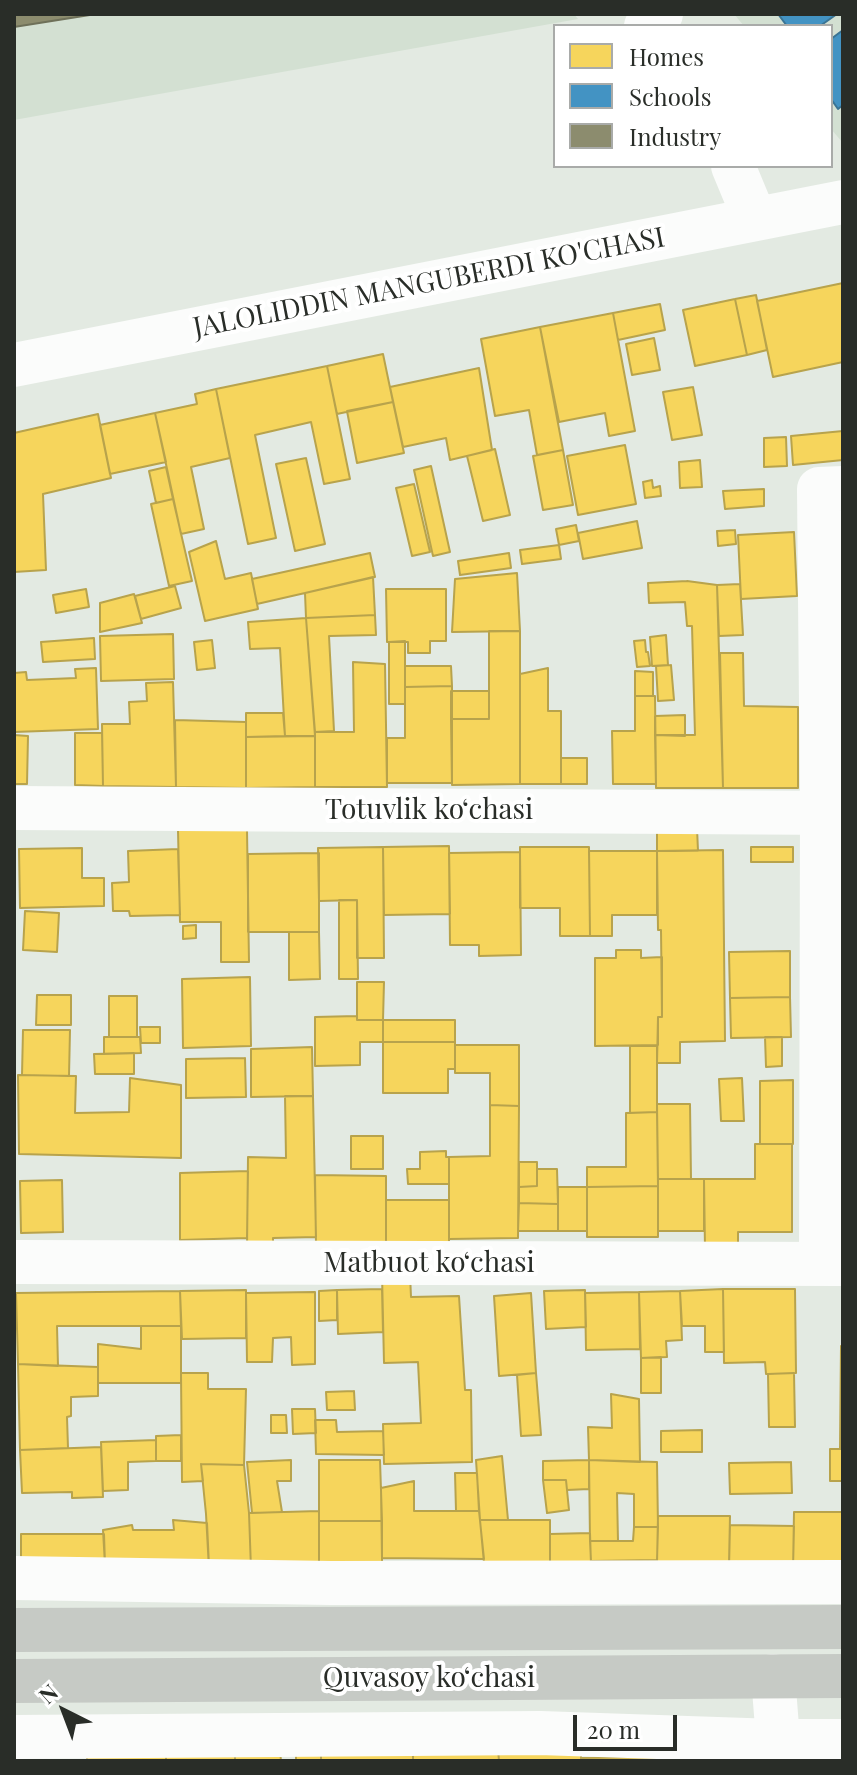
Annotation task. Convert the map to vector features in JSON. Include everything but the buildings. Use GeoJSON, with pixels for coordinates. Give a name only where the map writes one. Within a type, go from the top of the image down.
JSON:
{"type":"FeatureCollection","features":[{"type":"Feature","properties":{"kind":"main road","name":"Quvasoy koʻchasi"},"geometry":{"type":"LineString","coordinates":[[14,1630],[843,1627]]}},
{"type":"Feature","properties":{"kind":"main road","name":"Quvasoy koʻchasi"},"geometry":{"type":"LineString","coordinates":[[14,1681],[807,1676]]}},
{"type":"Feature","properties":{"kind":"street"},"geometry":{"type":"LineString","coordinates":[[734,168],[755,219]]}},
{"type":"Feature","properties":{"kind":"street","name":"JALOLIDDIN MANGUBERDI KO'CHASI"},"geometry":{"type":"LineString","coordinates":[[14,365],[843,202]]}},
{"type":"Feature","properties":{"kind":"street"},"geometry":{"type":"LineString","coordinates":[[832,1264],[832,813],[819,489],[843,488]]}},
{"type":"Feature","properties":{"kind":"street","name":"Totuvlik koʻchasi"},"geometry":{"type":"LineString","coordinates":[[14,808],[832,813]]}},
{"type":"Feature","properties":{"kind":"street","name":"Matbuot koʻchasi"},"geometry":{"type":"LineString","coordinates":[[14,1262],[832,1264]]}},
{"type":"Feature","properties":{"kind":"street"},"geometry":{"type":"LineString","coordinates":[[14,1578],[331,1583],[843,1582]]}},
{"type":"Feature","properties":{"kind":"street"},"geometry":{"type":"LineString","coordinates":[[696,1627],[697,1582]]}},
{"type":"Feature","properties":{"kind":"street"},"geometry":{"type":"LineString","coordinates":[[776,1751],[807,1676]]}},
{"type":"Feature","properties":{"kind":"street"},"geometry":{"type":"LineString","coordinates":[[14,1737],[540,1733],[776,1751],[843,1741]]}},
{"type":"Feature","properties":{"kind":"shaded area"},"geometry":{"type":"Polygon","coordinates":[[[14,14],[574,14],[578,19],[14,120],[14,14]]]}},
{"type":"Feature","properties":{"kind":"shaded area"},"geometry":{"type":"Polygon","coordinates":[[[734,14],[843,14],[843,143],[833,131],[833,24],[742,24],[734,14]]]}}]}
